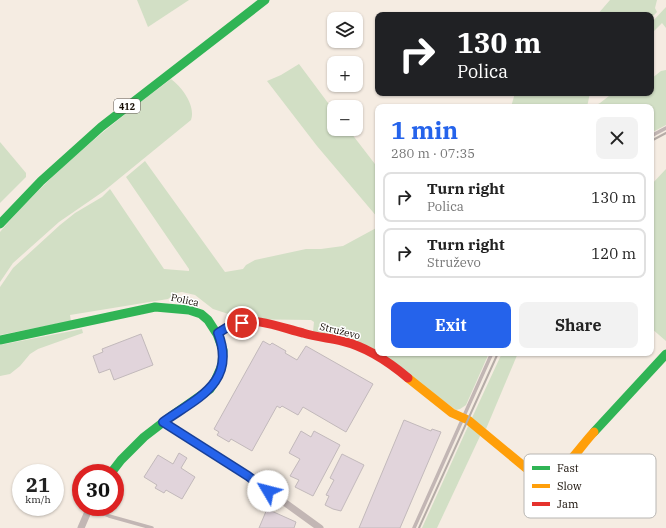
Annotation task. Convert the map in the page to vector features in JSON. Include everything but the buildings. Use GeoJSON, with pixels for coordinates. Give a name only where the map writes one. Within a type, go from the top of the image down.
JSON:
{"type":"FeatureCollection","features":[{"type":"Feature","properties":{"kind":"street","name":"412"},"geometry":{"type":"LineString","coordinates":[[0,224],[41,181],[101,127],[265,0]]}},
{"type":"Feature","properties":{"kind":"street","name":"Polica"},"geometry":{"type":"LineString","coordinates":[[0,340],[155,307],[180,308],[199,313],[208,321],[218,333],[222,344],[222,368],[218,379],[210,389],[141,438],[129,449],[118,464]]}},
{"type":"Feature","properties":{"kind":"street","name":"Struževo"},"geometry":{"type":"LineString","coordinates":[[218,333],[236,323],[265,324],[306,334],[333,338],[355,345],[375,354]]}},
{"type":"Feature","properties":{"kind":"street","name":"Struževo"},"geometry":{"type":"LineString","coordinates":[[575,454],[666,354]]}},
{"type":"Feature","properties":{"kind":"street","name":"Struževo"},"geometry":{"type":"LineString","coordinates":[[378,356],[398,369],[451,413],[462,420],[468,420],[524,465]]}},
{"type":"Feature","properties":{"kind":"street"},"geometry":{"type":"LineString","coordinates":[[163,422],[248,476],[320,528]]}},
{"type":"Feature","properties":{"kind":"street"},"geometry":{"type":"LineString","coordinates":[[80,528],[86,516]]}},
{"type":"Feature","properties":{"kind":"lane"},"geometry":{"type":"LineString","coordinates":[[654,134],[666,128]]}},
{"type":"Feature","properties":{"kind":"lane"},"geometry":{"type":"LineString","coordinates":[[414,528],[491,356]]}},
{"type":"Feature","properties":{"kind":"lane"},"geometry":{"type":"LineString","coordinates":[[109,516],[152,528]]}},
{"type":"Feature","properties":{"kind":"green space"},"geometry":{"type":"Polygon","coordinates":[[[137,0],[189,0],[148,27],[137,0]]]}},
{"type":"Feature","properties":{"kind":"green space"},"geometry":{"type":"Polygon","coordinates":[[[610,0],[657,0],[655,8],[657,12],[654,15],[654,12],[600,12],[610,0]]]}},
{"type":"Feature","properties":{"kind":"green space"},"geometry":{"type":"Polygon","coordinates":[[[666,7],[666,28],[662,23],[654,31],[654,20],[666,7]]]}},
{"type":"Feature","properties":{"kind":"green space"},"geometry":{"type":"Polygon","coordinates":[[[299,64],[327,102],[327,136],[353,136],[375,164],[375,214],[317,146],[267,81],[281,75],[299,64]]]}},
{"type":"Feature","properties":{"kind":"green space"},"geometry":{"type":"Polygon","coordinates":[[[666,70],[666,125],[654,131],[654,104],[598,104],[609,96],[654,96],[654,77],[661,71],[666,70]]]}},
{"type":"Feature","properties":{"kind":"green space"},"geometry":{"type":"Polygon","coordinates":[[[171,79],[187,97],[190,103],[192,109],[191,120],[104,191],[59,222],[13,263],[0,282],[0,232],[39,190],[81,151],[171,79]]]}},
{"type":"Feature","properties":{"kind":"green space"},"geometry":{"type":"Polygon","coordinates":[[[514,96],[589,96],[588,104],[512,104],[514,96]]]}},
{"type":"Feature","properties":{"kind":"green space"},"geometry":{"type":"Polygon","coordinates":[[[0,142],[26,173],[26,177],[0,203],[0,142]]]}},
{"type":"Feature","properties":{"kind":"green space"},"geometry":{"type":"Polygon","coordinates":[[[145,161],[225,272],[243,269],[246,265],[255,260],[306,249],[321,249],[343,246],[375,229],[375,352],[313,332],[314,322],[311,320],[244,319],[213,309],[195,295],[182,292],[176,293],[168,299],[70,315],[71,321],[0,335],[0,287],[13,268],[60,225],[75,213],[102,197],[110,189],[164,269],[189,271],[126,177],[145,161]]]}},
{"type":"Feature","properties":{"kind":"green space"},"geometry":{"type":"Polygon","coordinates":[[[666,169],[666,341],[654,331],[654,182],[666,169]]]}},
{"type":"Feature","properties":{"kind":"green space"},"geometry":{"type":"Polygon","coordinates":[[[82,329],[83,333],[38,349],[30,354],[20,366],[10,374],[0,376],[0,345],[82,329]]]}},
{"type":"Feature","properties":{"kind":"green space"},"geometry":{"type":"Polygon","coordinates":[[[383,356],[488,356],[466,405],[456,410],[383,356]]]}},
{"type":"Feature","properties":{"kind":"green space"},"geometry":{"type":"Polygon","coordinates":[[[501,356],[517,356],[486,429],[471,420],[501,356]]]}},
{"type":"Feature","properties":{"kind":"green space"},"geometry":{"type":"Polygon","coordinates":[[[469,424],[481,434],[437,528],[422,528],[469,424]]]}},
{"type":"Feature","properties":{"kind":"railway"},"geometry":{"type":"LineString","coordinates":[[654,139],[666,133]]}},
{"type":"Feature","properties":{"kind":"railway"},"geometry":{"type":"LineString","coordinates":[[419,528],[497,356]]}},
{"type":"Feature","properties":{"kind":"traffic: fast"},"geometry":{"type":"LineString","coordinates":[[0,224],[41,181],[101,127],[265,0]]}},
{"type":"Feature","properties":{"kind":"traffic: fast"},"geometry":{"type":"LineString","coordinates":[[0,340],[155,307],[189,310],[201,314],[208,320],[217,334],[223,350],[222,365],[210,389],[144,437],[118,464]]}},
{"type":"Feature","properties":{"kind":"traffic: fast"},"geometry":{"type":"LineString","coordinates":[[594,432],[666,354]]}},
{"type":"Feature","properties":{"kind":"traffic: slow"},"geometry":{"type":"LineString","coordinates":[[408,378],[452,413],[468,420],[524,466]]}},
{"type":"Feature","properties":{"kind":"traffic: slow"},"geometry":{"type":"LineString","coordinates":[[576,454],[594,432]]}},
{"type":"Feature","properties":{"kind":"traffic: jam"},"geometry":{"type":"LineString","coordinates":[[218,333],[234,324],[251,321],[260,322],[342,341],[375,354]]}},
{"type":"Feature","properties":{"kind":"traffic: jam"},"geometry":{"type":"LineString","coordinates":[[378,356],[408,378]]}},
{"type":"Feature","properties":{"kind":"route"},"geometry":{"type":"LineString","coordinates":[[242,323],[231,325],[218,333],[222,344],[223,356],[222,368],[218,379],[210,389],[163,422],[248,476],[268,491]]}}]}
